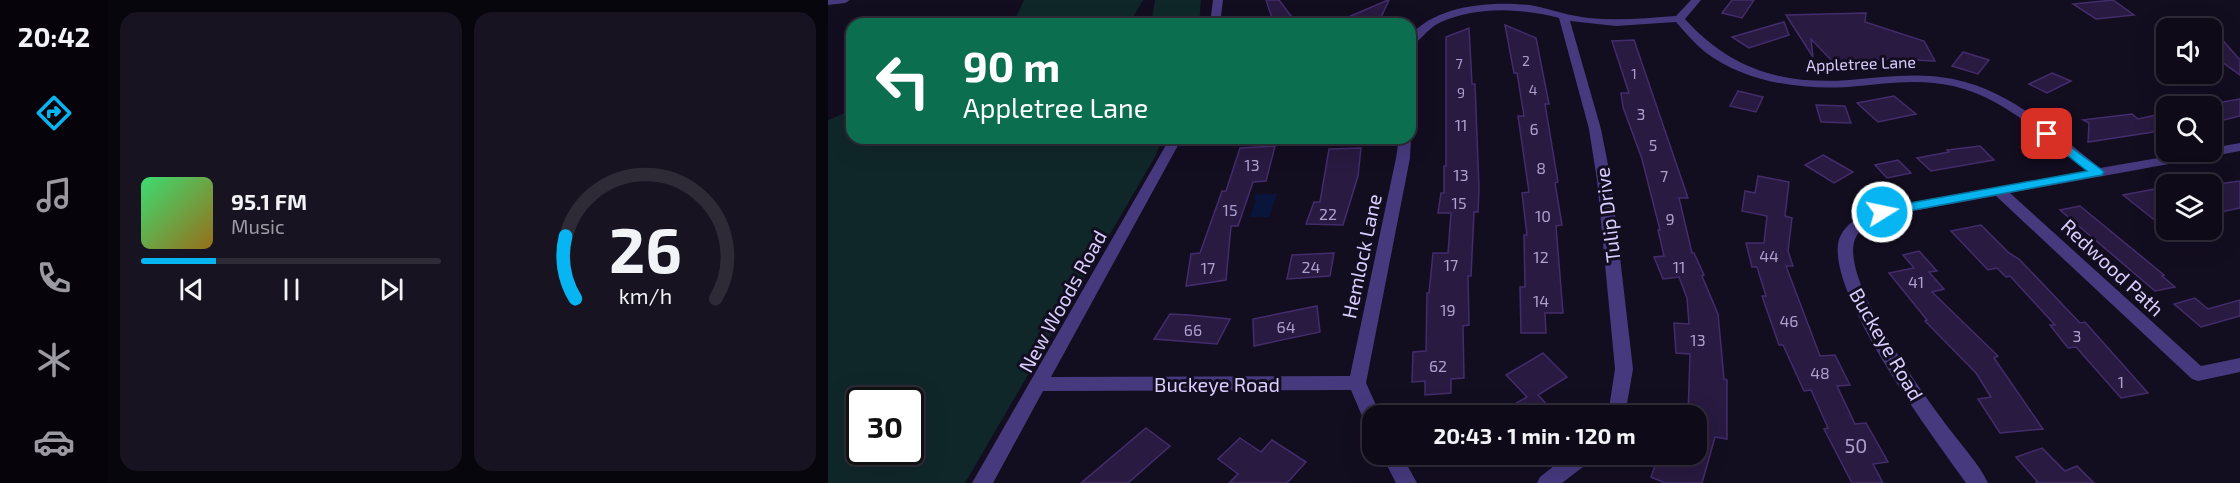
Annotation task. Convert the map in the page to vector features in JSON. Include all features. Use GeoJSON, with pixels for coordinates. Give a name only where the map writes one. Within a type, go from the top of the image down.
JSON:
{"type":"FeatureCollection","features":[{"type":"Feature","properties":{"kind":"street"},"geometry":{"type":"LineString","coordinates":[[828,2],[845,0]]}},
{"type":"Feature","properties":{"kind":"street"},"geometry":{"type":"LineString","coordinates":[[1216,18],[1218,0]]}},
{"type":"Feature","properties":{"kind":"street"},"geometry":{"type":"LineString","coordinates":[[1416,37],[1425,27],[1444,17],[1471,10],[1519,8],[1564,18],[1597,22],[1679,19],[1696,0]]}},
{"type":"Feature","properties":{"kind":"street","name":"Tulip Drive"},"geometry":{"type":"LineString","coordinates":[[1564,18],[1595,129],[1604,180],[1624,369],[1618,405]]}},
{"type":"Feature","properties":{"kind":"street","name":"Appletree Lane"},"geometry":{"type":"LineString","coordinates":[[1679,19],[1712,52],[1734,64],[1764,75],[1790,81],[1826,84],[1917,77],[1939,79],[1970,87],[2010,106],[2098,172]]}},
{"type":"Feature","properties":{"kind":"street","name":"New Woods Road"},"geometry":{"type":"LineString","coordinates":[[982,483],[1173,144]]}},
{"type":"Feature","properties":{"kind":"street","name":"Hemlock Lane"},"geometry":{"type":"LineString","coordinates":[[1357,383],[1403,158],[1404,144]]}},
{"type":"Feature","properties":{"kind":"street","name":"Buckeye Road"},"geometry":{"type":"LineString","coordinates":[[1978,483],[1910,388],[1867,317],[1849,278],[1845,246],[1851,231],[1866,219],[1882,212],[2240,147]]}},
{"type":"Feature","properties":{"kind":"street","name":"Redwood Path"},"geometry":{"type":"LineString","coordinates":[[1999,191],[2198,374],[2240,365]]}},
{"type":"Feature","properties":{"kind":"street"},"geometry":{"type":"LineString","coordinates":[[1357,383],[1367,405]]}},
{"type":"Feature","properties":{"kind":"street","name":"Buckeye Road"},"geometry":{"type":"LineString","coordinates":[[1039,384],[1357,383]]}},
{"type":"Feature","properties":{"kind":"street"},"geometry":{"type":"LineString","coordinates":[[1396,465],[1407,483]]}},
{"type":"Feature","properties":{"kind":"street"},"geometry":{"type":"LineString","coordinates":[[1547,483],[1571,465]]}},
{"type":"Feature","properties":{"kind":"green space"},"geometry":{"type":"Polygon","coordinates":[[[1024,0],[1143,0],[1132,18],[1016,18],[1024,0]]]}},
{"type":"Feature","properties":{"kind":"green space"},"geometry":{"type":"Polygon","coordinates":[[[1155,0],[1201,0],[1200,18],[1152,18],[1155,0]]]}},
{"type":"Feature","properties":{"kind":"green space"},"geometry":{"type":"Polygon","coordinates":[[[846,112],[846,144],[1161,144],[1156,155],[965,483],[828,483],[828,120],[846,112]]]}},
{"type":"Feature","properties":{"kind":"water"},"geometry":{"type":"Polygon","coordinates":[[[1255,194],[1277,194],[1269,217],[1250,217],[1256,200],[1253,199],[1255,194]]]}},
{"type":"Feature","properties":{"kind":"building"},"geometry":{"type":"Polygon","coordinates":[[[1266,0],[1279,0],[1292,18],[1272,18],[1266,0]]]}},
{"type":"Feature","properties":{"kind":"building"},"geometry":{"type":"Polygon","coordinates":[[[1388,0],[1381,18],[1346,18],[1388,0]]]}},
{"type":"Feature","properties":{"kind":"building"},"geometry":{"type":"Polygon","coordinates":[[[1732,0],[1754,0],[1742,18],[1722,13],[1732,0]]]}},
{"type":"Feature","properties":{"kind":"building"},"geometry":{"type":"Polygon","coordinates":[[[2113,0],[2134,15],[2096,19],[2073,4],[2113,0]]]}},
{"type":"Feature","properties":{"kind":"building"},"geometry":{"type":"Polygon","coordinates":[[[1866,13],[1865,22],[1924,41],[1935,61],[1888,59],[1836,65],[1811,39],[1813,57],[1786,15],[1866,13]]]}},
{"type":"Feature","properties":{"kind":"building"},"geometry":{"type":"Polygon","coordinates":[[[1784,22],[1789,35],[1749,48],[1732,37],[1784,22]]]}},
{"type":"Feature","properties":{"kind":"building"},"geometry":{"type":"Polygon","coordinates":[[[1505,25],[1536,38],[1549,104],[1545,104],[1558,182],[1555,183],[1562,225],[1556,226],[1563,313],[1545,313],[1546,333],[1521,333],[1520,287],[1525,287],[1524,235],[1527,235],[1522,193],[1529,192],[1518,116],[1524,116],[1517,73],[1514,73],[1505,25]]]}},
{"type":"Feature","properties":{"kind":"building"},"geometry":{"type":"Polygon","coordinates":[[[1469,28],[1472,84],[1475,84],[1479,188],[1478,212],[1474,212],[1471,276],[1468,276],[1469,325],[1463,326],[1464,378],[1451,379],[1451,393],[1425,395],[1425,381],[1412,382],[1413,352],[1426,351],[1427,293],[1429,293],[1433,253],[1448,253],[1451,213],[1438,213],[1441,193],[1444,193],[1444,166],[1446,166],[1446,37],[1469,28]]]}},
{"type":"Feature","properties":{"kind":"building"},"geometry":{"type":"Polygon","coordinates":[[[1634,40],[1688,198],[1679,198],[1692,253],[1704,275],[1702,276],[1718,314],[1724,379],[1727,380],[1727,439],[1715,437],[1702,483],[1665,483],[1651,477],[1655,465],[1707,465],[1707,405],[1688,405],[1690,354],[1676,353],[1674,323],[1689,324],[1687,298],[1679,277],[1663,279],[1654,257],[1664,256],[1658,230],[1660,230],[1642,159],[1623,107],[1621,93],[1629,93],[1612,41],[1634,40]]]}},
{"type":"Feature","properties":{"kind":"building"},"geometry":{"type":"Polygon","coordinates":[[[2222,40],[2240,60],[2240,75],[2222,62],[2222,40]]]}},
{"type":"Feature","properties":{"kind":"building"},"geometry":{"type":"Polygon","coordinates":[[[1963,52],[1989,60],[1978,74],[1952,66],[1963,52]]]}},
{"type":"Feature","properties":{"kind":"building"},"geometry":{"type":"Polygon","coordinates":[[[2052,73],[2071,81],[2047,93],[2029,84],[2052,73]]]}},
{"type":"Feature","properties":{"kind":"building"},"geometry":{"type":"Polygon","coordinates":[[[1738,91],[1763,97],[1756,112],[1730,106],[1738,91]]]}},
{"type":"Feature","properties":{"kind":"building"},"geometry":{"type":"Polygon","coordinates":[[[1894,96],[1916,114],[1878,122],[1857,103],[1894,96]]]}},
{"type":"Feature","properties":{"kind":"building"},"geometry":{"type":"Polygon","coordinates":[[[2240,99],[2240,116],[2222,120],[2222,102],[2240,99]]]}},
{"type":"Feature","properties":{"kind":"building"},"geometry":{"type":"Polygon","coordinates":[[[1816,105],[1845,106],[1851,123],[1821,122],[1816,105]]]}},
{"type":"Feature","properties":{"kind":"building"},"geometry":{"type":"Polygon","coordinates":[[[2132,114],[2138,119],[2156,115],[2156,132],[2088,142],[2089,123],[2083,120],[2132,114]]]}},
{"type":"Feature","properties":{"kind":"building"},"geometry":{"type":"Polygon","coordinates":[[[1275,146],[1266,181],[1253,182],[1238,226],[1231,226],[1226,280],[1186,286],[1191,254],[1200,253],[1222,191],[1226,191],[1240,148],[1275,146]]]}},
{"type":"Feature","properties":{"kind":"building"},"geometry":{"type":"Polygon","coordinates":[[[1980,146],[1994,160],[1931,171],[1917,158],[1949,152],[1947,150],[1980,146]]]}},
{"type":"Feature","properties":{"kind":"building"},"geometry":{"type":"Polygon","coordinates":[[[1361,148],[1358,176],[1343,225],[1306,224],[1314,202],[1320,202],[1329,149],[1361,148]]]}},
{"type":"Feature","properties":{"kind":"building"},"geometry":{"type":"Polygon","coordinates":[[[1823,155],[1853,172],[1834,183],[1805,165],[1823,155]]]}},
{"type":"Feature","properties":{"kind":"building"},"geometry":{"type":"Polygon","coordinates":[[[1898,160],[1911,173],[1887,178],[1875,165],[1898,160]]]}},
{"type":"Feature","properties":{"kind":"building"},"geometry":{"type":"Polygon","coordinates":[[[1758,176],[1789,182],[1785,216],[1792,218],[1788,251],[1793,266],[1786,266],[1820,356],[1835,355],[1850,385],[1837,386],[1855,424],[1866,423],[1888,462],[1873,464],[1883,483],[1852,483],[1824,429],[1828,428],[1811,390],[1804,391],[1783,345],[1779,345],[1762,296],[1766,296],[1757,267],[1752,267],[1746,243],[1764,243],[1767,216],[1742,211],[1745,191],[1755,193],[1758,176]]]}},
{"type":"Feature","properties":{"kind":"building"},"geometry":{"type":"Polygon","coordinates":[[[2240,181],[2240,208],[2222,212],[2222,183],[2240,181]]]}},
{"type":"Feature","properties":{"kind":"building"},"geometry":{"type":"Polygon","coordinates":[[[2156,189],[2156,221],[2123,195],[2156,189]]]}},
{"type":"Feature","properties":{"kind":"building"},"geometry":{"type":"Polygon","coordinates":[[[2080,206],[2164,275],[2162,276],[2175,287],[2155,291],[2060,210],[2080,206]]]}},
{"type":"Feature","properties":{"kind":"building"},"geometry":{"type":"Polygon","coordinates":[[[1981,225],[2009,253],[2019,259],[2080,323],[2085,322],[2148,393],[2121,398],[2076,347],[2068,348],[2050,325],[2055,325],[2010,276],[2006,277],[1997,268],[1988,270],[1951,231],[1981,225]]]}},
{"type":"Feature","properties":{"kind":"building"},"geometry":{"type":"Polygon","coordinates":[[[1919,251],[1937,271],[1929,272],[1944,289],[1932,292],[1998,356],[1994,358],[2043,429],[2000,433],[1978,399],[1991,397],[1976,373],[1925,321],[1927,320],[1889,273],[1914,268],[1903,255],[1919,251]]]}},
{"type":"Feature","properties":{"kind":"building"},"geometry":{"type":"Polygon","coordinates":[[[1334,253],[1330,276],[1287,279],[1292,255],[1334,253]]]}},
{"type":"Feature","properties":{"kind":"building"},"geometry":{"type":"Polygon","coordinates":[[[2195,298],[2208,309],[2240,300],[2240,316],[2201,327],[2174,304],[2195,298]]]}},
{"type":"Feature","properties":{"kind":"building"},"geometry":{"type":"Polygon","coordinates":[[[1317,306],[1320,332],[1254,346],[1253,319],[1317,306]]]}},
{"type":"Feature","properties":{"kind":"building"},"geometry":{"type":"Polygon","coordinates":[[[1170,314],[1230,319],[1217,344],[1154,339],[1170,314]]]}},
{"type":"Feature","properties":{"kind":"building"},"geometry":{"type":"Polygon","coordinates":[[[1543,353],[1567,377],[1538,395],[1547,405],[1513,405],[1527,397],[1506,375],[1543,353]]]}},
{"type":"Feature","properties":{"kind":"building"},"geometry":{"type":"Polygon","coordinates":[[[1146,428],[1170,446],[1128,483],[1081,483],[1146,428]]]}},
{"type":"Feature","properties":{"kind":"building"},"geometry":{"type":"Polygon","coordinates":[[[1240,438],[1261,452],[1272,440],[1306,462],[1287,483],[1229,483],[1238,474],[1218,459],[1240,438]]]}},
{"type":"Feature","properties":{"kind":"building"},"geometry":{"type":"Polygon","coordinates":[[[2042,448],[2065,471],[2077,466],[2094,483],[2036,483],[2037,481],[2016,457],[2042,448]]]}},
{"type":"Feature","properties":{"kind":"route"},"geometry":{"type":"LineString","coordinates":[[1882,212],[2098,172],[2047,134]]}}]}
